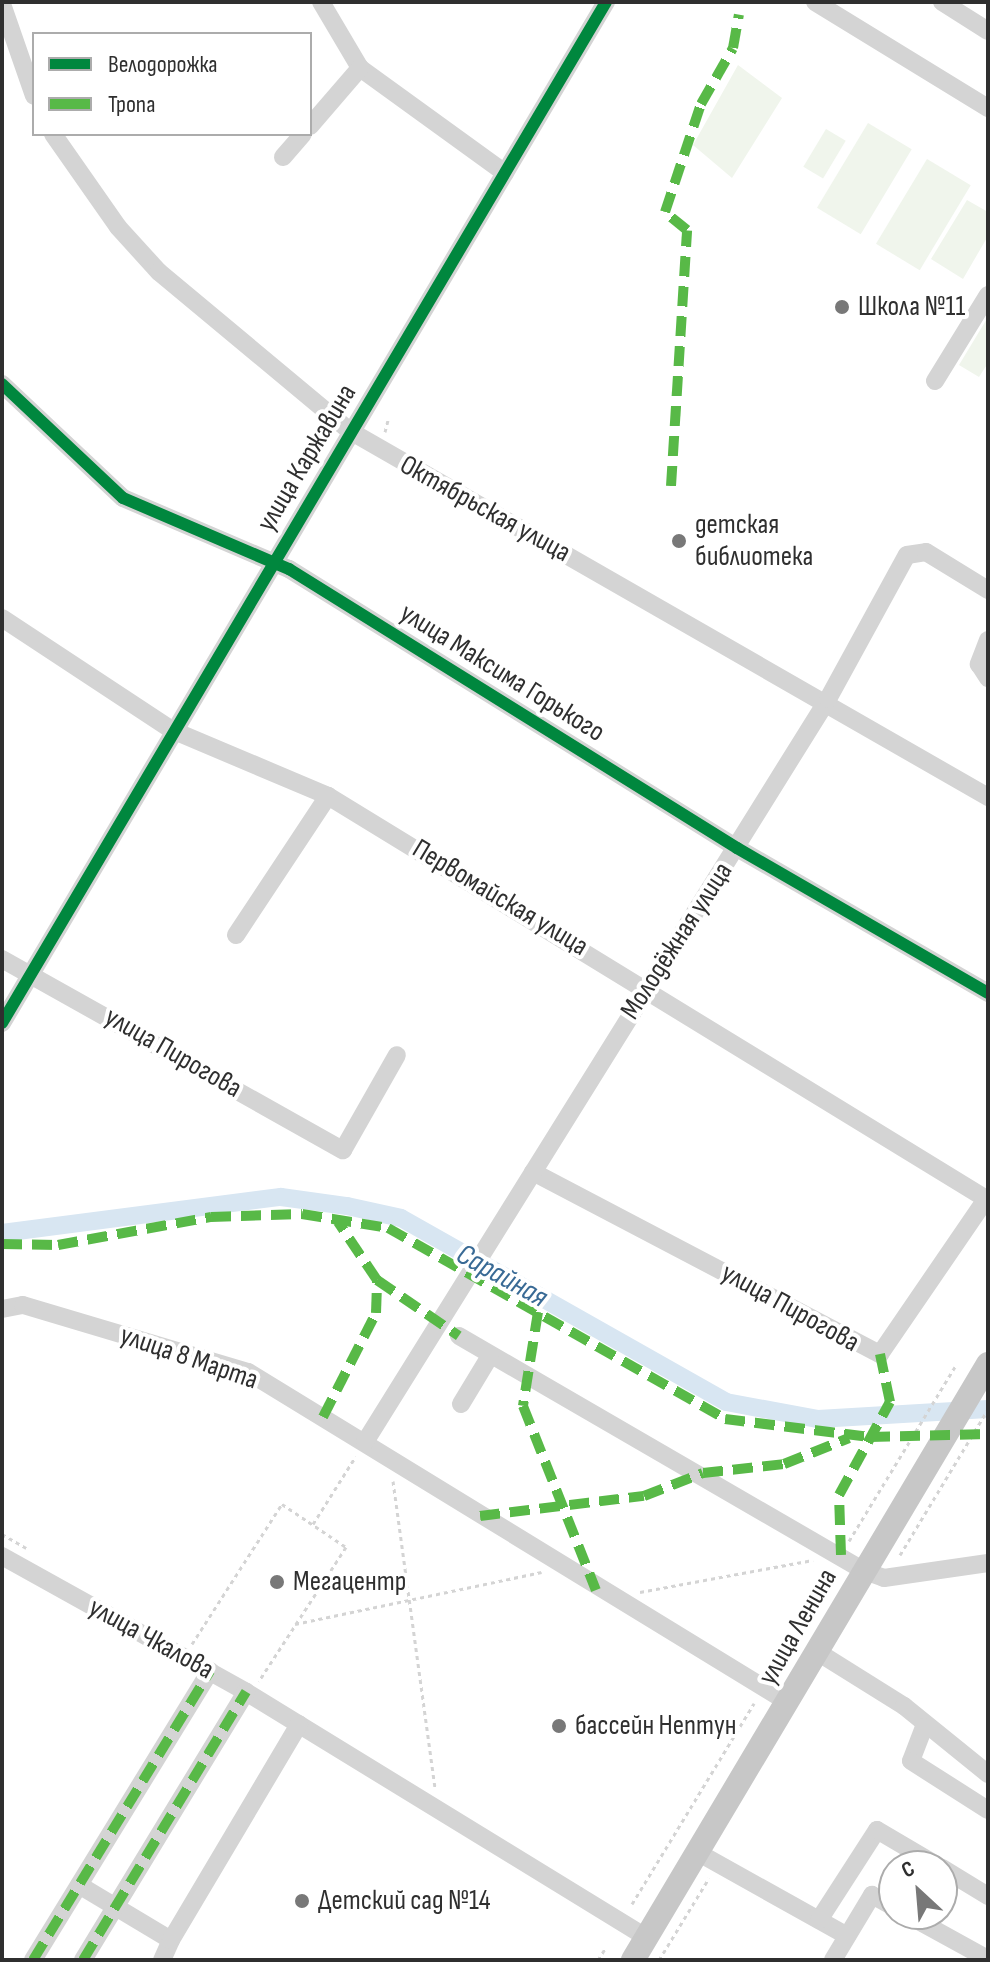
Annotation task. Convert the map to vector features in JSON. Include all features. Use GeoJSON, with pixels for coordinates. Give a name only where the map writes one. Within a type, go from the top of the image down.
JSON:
{"type":"FeatureCollection","features":[{"type":"Feature","properties":{"kind":"main road","name":"улица Ленина"},"geometry":{"type":"LineString","coordinates":[[633,1960],[865,1571],[904,1530],[988,1364]]}},
{"type":"Feature","properties":{"kind":"street"},"geometry":{"type":"LineString","coordinates":[[321,2],[360,68],[505,173]]}},
{"type":"Feature","properties":{"kind":"street","name":"улица Каржавина"},"geometry":{"type":"LineString","coordinates":[[2,1023],[172,730],[606,2]]}},
{"type":"Feature","properties":{"kind":"street"},"geometry":{"type":"LineString","coordinates":[[815,2],[988,108]]}},
{"type":"Feature","properties":{"kind":"street"},"geometry":{"type":"LineString","coordinates":[[942,2],[988,31]]}},
{"type":"Feature","properties":{"kind":"street"},"geometry":{"type":"LineString","coordinates":[[2,4],[32,90]]}},
{"type":"Feature","properties":{"kind":"street"},"geometry":{"type":"LineString","coordinates":[[312,124],[360,68]]}},
{"type":"Feature","properties":{"kind":"street","name":"Октябрьская улица"},"geometry":{"type":"LineString","coordinates":[[55,136],[159,272],[350,431],[828,699],[988,797]]}},
{"type":"Feature","properties":{"kind":"street"},"geometry":{"type":"LineString","coordinates":[[283,157],[301,136]]}},
{"type":"Feature","properties":{"kind":"street"},"geometry":{"type":"LineString","coordinates":[[935,381],[988,295]]}},
{"type":"Feature","properties":{"kind":"street","name":"улица Максима Горького"},"geometry":{"type":"LineString","coordinates":[[2,384],[123,498],[270,565],[289,569],[737,848],[988,993]]}},
{"type":"Feature","properties":{"kind":"street","name":"Молодёжная улица"},"geometry":{"type":"LineString","coordinates":[[365,1442],[394,1390],[530,1179],[647,986],[737,848],[828,699],[907,555],[926,552],[988,590]]}},
{"type":"Feature","properties":{"kind":"street","name":"Первомайская улица"},"geometry":{"type":"LineString","coordinates":[[3,620],[172,730],[328,796],[647,986],[987,1199]]}},
{"type":"Feature","properties":{"kind":"street"},"geometry":{"type":"LineString","coordinates":[[988,640],[979,664],[988,678]]}},
{"type":"Feature","properties":{"kind":"street"},"geometry":{"type":"LineString","coordinates":[[236,935],[328,796]]}},
{"type":"Feature","properties":{"kind":"street","name":"улица Пирогова"},"geometry":{"type":"LineString","coordinates":[[2,959],[343,1150],[397,1055]]}},
{"type":"Feature","properties":{"kind":"street","name":"улица Пирогова"},"geometry":{"type":"LineString","coordinates":[[530,1179],[880,1354],[987,1199]]}},
{"type":"Feature","properties":{"kind":"street","name":"улица 8 Марта"},"geometry":{"type":"LineString","coordinates":[[2,1309],[23,1305],[248,1372],[365,1442],[596,1590],[621,1596],[789,1703]]}},
{"type":"Feature","properties":{"kind":"street"},"geometry":{"type":"LineString","coordinates":[[459,1336],[865,1571],[884,1578],[988,1563]]}},
{"type":"Feature","properties":{"kind":"street"},"geometry":{"type":"LineString","coordinates":[[461,1404],[490,1356]]}},
{"type":"Feature","properties":{"kind":"street","name":"улица Чкалова"},"geometry":{"type":"LineString","coordinates":[[2,1556],[210,1671],[252,1686],[299,1724],[647,1938]]}},
{"type":"Feature","properties":{"kind":"street"},"geometry":{"type":"LineString","coordinates":[[816,1651],[988,1774]]}},
{"type":"Feature","properties":{"kind":"street"},"geometry":{"type":"LineString","coordinates":[[33,1960],[210,1671]]}},
{"type":"Feature","properties":{"kind":"street"},"geometry":{"type":"LineString","coordinates":[[83,1960],[252,1686]]}},
{"type":"Feature","properties":{"kind":"street"},"geometry":{"type":"LineString","coordinates":[[162,1960],[299,1724]]}},
{"type":"Feature","properties":{"kind":"street"},"geometry":{"type":"LineString","coordinates":[[924,1727],[911,1761],[988,1810]]}},
{"type":"Feature","properties":{"kind":"street"},"geometry":{"type":"LineString","coordinates":[[819,1920],[877,1830],[911,1850]]}},
{"type":"Feature","properties":{"kind":"street"},"geometry":{"type":"LineString","coordinates":[[697,1852],[847,1936]]}},
{"type":"Feature","properties":{"kind":"street"},"geometry":{"type":"LineString","coordinates":[[958,1878],[988,1896]]}},
{"type":"Feature","properties":{"kind":"street"},"geometry":{"type":"LineString","coordinates":[[79,1885],[171,1940]]}},
{"type":"Feature","properties":{"kind":"street"},"geometry":{"type":"LineString","coordinates":[[833,1960],[872,1895],[878,1898]]}},
{"type":"Feature","properties":{"kind":"street"},"geometry":{"type":"LineString","coordinates":[[935,1930],[988,1959]]}},
{"type":"Feature","properties":{"kind":"path"},"geometry":{"type":"LineString","coordinates":[[877,1494],[955,1367]]}},
{"type":"Feature","properties":{"kind":"path"},"geometry":{"type":"LineString","coordinates":[[904,1530],[988,1409]]}},
{"type":"Feature","properties":{"kind":"path"},"geometry":{"type":"LineString","coordinates":[[313,1524],[365,1442]]}},
{"type":"Feature","properties":{"kind":"path"},"geometry":{"type":"LineString","coordinates":[[390,1458],[435,1791]]}},
{"type":"Feature","properties":{"kind":"path"},"geometry":{"type":"LineString","coordinates":[[192,1644],[282,1504],[346,1547],[252,1686]]}},
{"type":"Feature","properties":{"kind":"path"},"geometry":{"type":"LineString","coordinates":[[621,1596],[841,1555]]}},
{"type":"Feature","properties":{"kind":"path"},"geometry":{"type":"LineString","coordinates":[[294,1624],[562,1568]]}},
{"type":"Feature","properties":{"kind":"path"},"geometry":{"type":"LineString","coordinates":[[598,1960],[605,1949]]}},
{"type":"Feature","properties":{"kind":"shaded area"},"geometry":{"type":"Polygon","coordinates":[[[738,65],[782,98],[732,178],[693,145],[738,65]]]}},
{"type":"Feature","properties":{"kind":"shaded area"},"geometry":{"type":"Polygon","coordinates":[[[868,123],[912,149],[861,234],[817,208],[868,123]]]}},
{"type":"Feature","properties":{"kind":"shaded area"},"geometry":{"type":"Polygon","coordinates":[[[826,129],[846,141],[823,179],[803,167],[826,129]]]}},
{"type":"Feature","properties":{"kind":"shaded area"},"geometry":{"type":"Polygon","coordinates":[[[927,159],[971,185],[920,270],[876,244],[927,159]]]}},
{"type":"Feature","properties":{"kind":"shaded area"},"geometry":{"type":"Polygon","coordinates":[[[967,200],[988,212],[988,236],[963,279],[931,259],[967,200]]]}},
{"type":"Feature","properties":{"kind":"shaded area"},"geometry":{"type":"Polygon","coordinates":[[[988,317],[988,363],[979,377],[959,365],[988,317]]]}},
{"type":"Feature","properties":{"kind":"waterway","name":"Сарайная"},"geometry":{"type":"LineString","coordinates":[[2,1233],[281,1197],[347,1206],[401,1218],[726,1402],[818,1419],[988,1409]]}},
{"type":"Feature","properties":{"kind":"marked path"},"geometry":{"type":"LineString","coordinates":[[671,486],[687,230],[665,212],[701,104],[733,48],[739,15]]}},
{"type":"Feature","properties":{"kind":"marked path"},"geometry":{"type":"LineString","coordinates":[[2,1244],[58,1245],[211,1217],[302,1214],[388,1228],[725,1419],[870,1437],[988,1434]]}},
{"type":"Feature","properties":{"kind":"marked path"},"geometry":{"type":"LineString","coordinates":[[323,1417],[376,1313],[377,1280],[338,1222]]}},
{"type":"Feature","properties":{"kind":"marked path"},"geometry":{"type":"LineString","coordinates":[[377,1280],[459,1336]]}},
{"type":"Feature","properties":{"kind":"marked path"},"geometry":{"type":"LineString","coordinates":[[538,1312],[523,1406],[596,1590]]}},
{"type":"Feature","properties":{"kind":"marked path"},"geometry":{"type":"LineString","coordinates":[[841,1555],[839,1495],[890,1402],[880,1354]]}},
{"type":"Feature","properties":{"kind":"marked path"},"geometry":{"type":"LineString","coordinates":[[480,1516],[644,1496],[703,1473],[784,1464],[849,1438]]}},
{"type":"Feature","properties":{"kind":"marked path"},"geometry":{"type":"LineString","coordinates":[[33,1960],[210,1671]]}},
{"type":"Feature","properties":{"kind":"marked path"},"geometry":{"type":"LineString","coordinates":[[83,1960],[246,1692]]}},
{"type":"Feature","properties":{"kind":"cycle path"},"geometry":{"type":"LineString","coordinates":[[2,1023],[606,2]]}},
{"type":"Feature","properties":{"kind":"cycle path"},"geometry":{"type":"LineString","coordinates":[[2,384],[123,498],[289,569],[737,848],[988,993]]}},
{"type":"Feature","properties":{"kind":"place","name":"Школа №11"},"geometry":{"type":"Point","coordinates":[842,307]}},
{"type":"Feature","properties":{"kind":"place","name":"детская библиотека"},"geometry":{"type":"Point","coordinates":[679,541]}},
{"type":"Feature","properties":{"kind":"place","name":"Мегацентр"},"geometry":{"type":"Point","coordinates":[277,1582]}},
{"type":"Feature","properties":{"kind":"place","name":"бассейн Нептун"},"geometry":{"type":"Point","coordinates":[559,1726]}},
{"type":"Feature","properties":{"kind":"place","name":"Детский сад №14"},"geometry":{"type":"Point","coordinates":[302,1901]}}]}
